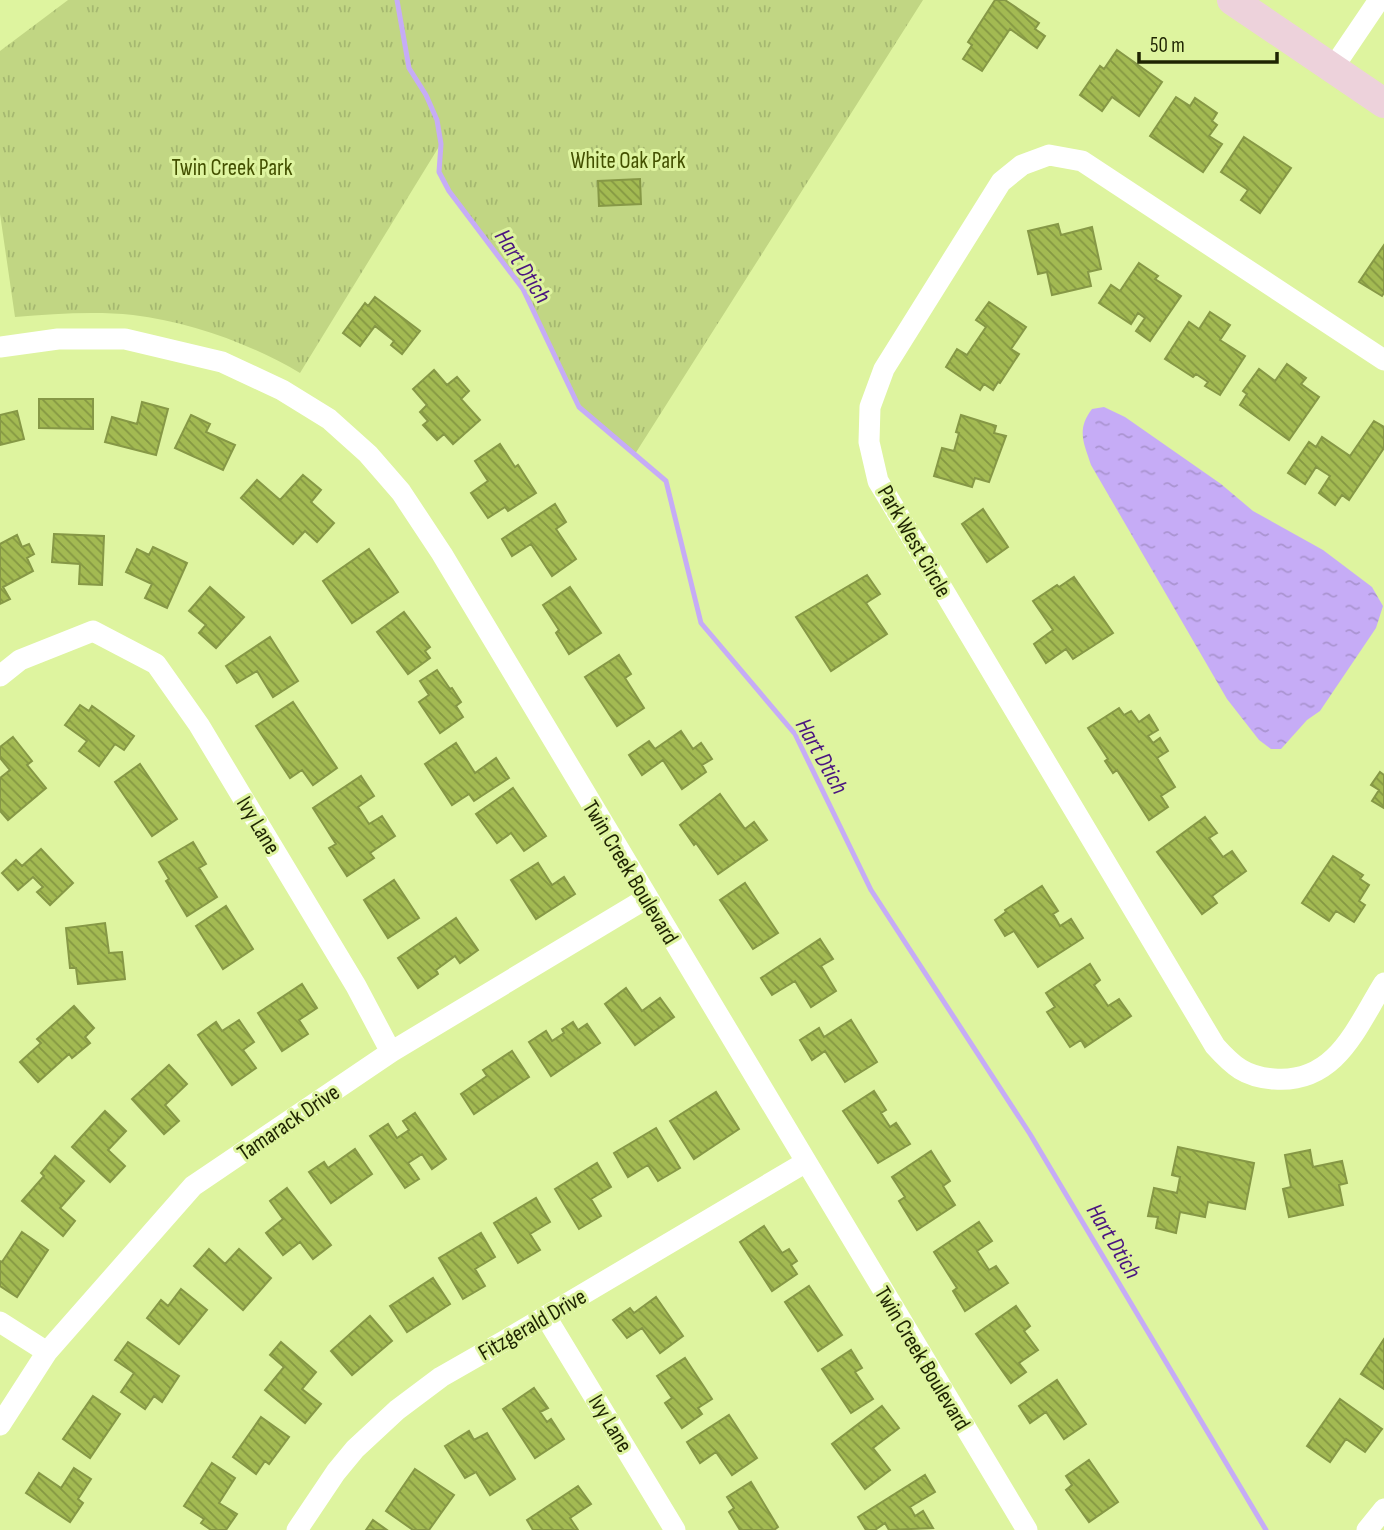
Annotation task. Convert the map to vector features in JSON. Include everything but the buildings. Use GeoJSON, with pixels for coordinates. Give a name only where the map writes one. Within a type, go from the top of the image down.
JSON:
{"type":"FeatureCollection","features":[{"type":"Feature","properties":{"kind":"street"},"geometry":{"type":"LineString","coordinates":[[1232,0],[1384,103]]}},
{"type":"Feature","properties":{"kind":"street"},"geometry":{"type":"LineString","coordinates":[[1333,68],[1379,0]]}},
{"type":"Feature","properties":{"kind":"street","name":"Park West Circle"},"geometry":{"type":"LineString","coordinates":[[1384,360],[1082,161],[1049,155],[1022,165],[1001,182],[884,369],[870,407],[869,442],[878,481],[1215,1046],[1234,1068],[1261,1078],[1291,1080],[1322,1070],[1345,1048],[1384,983]]}},
{"type":"Feature","properties":{"kind":"street","name":"Twin Creek Boulevard"},"geometry":{"type":"LineString","coordinates":[[0,347],[58,339],[125,339],[222,362],[282,390],[329,419],[368,454],[401,492],[442,554],[1027,1530]]}},
{"type":"Feature","properties":{"kind":"street","name":"Ivy Lane"},"geometry":{"type":"LineString","coordinates":[[0,676],[20,660],[93,631],[156,664],[206,736],[356,986],[391,1052]]}},
{"type":"Feature","properties":{"kind":"street","name":"Tamarack Drive"},"geometry":{"type":"LineString","coordinates":[[0,1425],[47,1352],[192,1186],[391,1052],[647,898]]}},
{"type":"Feature","properties":{"kind":"street","name":"Fitzgerald Drive"},"geometry":{"type":"LineString","coordinates":[[297,1530],[355,1449],[389,1417],[441,1377],[806,1163]]}},
{"type":"Feature","properties":{"kind":"street","name":"Ivy Lane"},"geometry":{"type":"LineString","coordinates":[[546,1317],[675,1530]]}},
{"type":"Feature","properties":{"kind":"street"},"geometry":{"type":"LineString","coordinates":[[0,1322],[47,1352]]}},
{"type":"Feature","properties":{"kind":"street"},"geometry":{"type":"LineString","coordinates":[[1367,1530],[1384,1510]]}},
{"type":"Feature","properties":{"kind":"green space"},"geometry":{"type":"Polygon","coordinates":[[[68,0],[923,0],[635,454],[579,407],[523,289],[449,191],[439,172],[440,145],[300,373],[220,336],[155,318],[104,313],[15,317],[0,214],[0,51],[68,0]]]}},
{"type":"Feature","properties":{"kind":"water"},"geometry":{"type":"Polygon","coordinates":[[[1104,407],[1125,417],[1221,484],[1253,511],[1323,550],[1372,587],[1383,606],[1376,628],[1320,711],[1307,720],[1281,749],[1271,749],[1259,740],[1227,699],[1091,465],[1083,437],[1084,424],[1092,409],[1104,407]]]}},
{"type":"Feature","properties":{"kind":"waterway","name":"Hart Dtich"},"geometry":{"type":"LineString","coordinates":[[397,0],[409,68],[426,95],[437,120],[441,144],[439,172],[449,191],[523,289],[579,407],[666,481],[701,623],[795,734],[871,890],[1030,1134],[1266,1530]]}},
{"type":"Feature","properties":{"kind":"park label","name":"White Oak Park"},"geometry":{"type":"Point","coordinates":[628,160]}},
{"type":"Feature","properties":{"kind":"park label","name":"Twin Creek Park"},"geometry":{"type":"Point","coordinates":[232,167]}}]}
